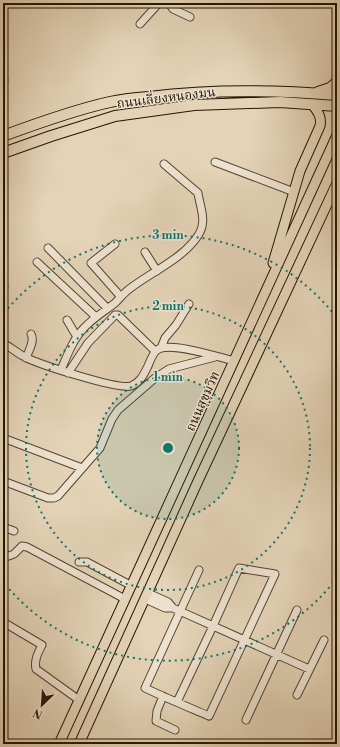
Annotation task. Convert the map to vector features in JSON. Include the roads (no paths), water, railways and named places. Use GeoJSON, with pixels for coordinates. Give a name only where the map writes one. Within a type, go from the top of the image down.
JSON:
{"type":"FeatureCollection","features":[{"type":"Feature","properties":{"kind":"highway"},"geometry":{"type":"LineString","coordinates":[[312,93],[330,88],[337,82]]}},
{"type":"Feature","properties":{"kind":"highway","name":"ถนนเลี่ยงหนองมน"},"geometry":{"type":"LineString","coordinates":[[3,136],[46,120],[111,102],[179,93],[235,90],[337,95]]}},
{"type":"Feature","properties":{"kind":"highway","name":"ถนนเลี่ยงหนองมน"},"geometry":{"type":"LineString","coordinates":[[3,152],[115,116],[194,105],[280,102],[337,106]]}},
{"type":"Feature","properties":{"kind":"main road"},"geometry":{"type":"LineString","coordinates":[[268,286],[278,245],[302,164],[320,126],[321,121],[319,113],[312,104]]}},
{"type":"Feature","properties":{"kind":"main road","name":"ถนนสุขุมวิท"},"geometry":{"type":"LineString","coordinates":[[59,744],[337,135]]}},
{"type":"Feature","properties":{"kind":"main road"},"geometry":{"type":"LineString","coordinates":[[79,744],[198,481],[337,183]]}},
{"type":"Feature","properties":{"kind":"main road"},"geometry":{"type":"LineString","coordinates":[[183,474],[198,481]]}},
{"type":"Feature","properties":{"kind":"street"},"geometry":{"type":"LineString","coordinates":[[140,24],[160,3]]}},
{"type":"Feature","properties":{"kind":"street"},"geometry":{"type":"LineString","coordinates":[[169,3],[173,9],[190,17]]}},
{"type":"Feature","properties":{"kind":"street"},"geometry":{"type":"LineString","coordinates":[[215,162],[294,192]]}},
{"type":"Feature","properties":{"kind":"street"},"geometry":{"type":"LineString","coordinates":[[61,370],[72,345],[83,328],[128,290],[189,247],[200,233],[204,215],[198,193],[164,164]]}},
{"type":"Feature","properties":{"kind":"street"},"geometry":{"type":"LineString","coordinates":[[115,244],[92,263],[121,297]]}},
{"type":"Feature","properties":{"kind":"street"},"geometry":{"type":"LineString","coordinates":[[48,248],[107,308]]}},
{"type":"Feature","properties":{"kind":"street"},"geometry":{"type":"LineString","coordinates":[[145,252],[157,271]]}},
{"type":"Feature","properties":{"kind":"street"},"geometry":{"type":"LineString","coordinates":[[37,262],[96,316]]}},
{"type":"Feature","properties":{"kind":"street"},"geometry":{"type":"LineString","coordinates":[[3,343],[26,358],[68,373],[119,386],[129,387],[136,385],[140,381],[165,338],[189,304]]}},
{"type":"Feature","properties":{"kind":"street"},"geometry":{"type":"LineString","coordinates":[[68,373],[88,343],[115,315],[118,315],[158,350],[184,348],[234,362]]}},
{"type":"Feature","properties":{"kind":"street"},"geometry":{"type":"LineString","coordinates":[[67,320],[77,337]]}},
{"type":"Feature","properties":{"kind":"street"},"geometry":{"type":"LineString","coordinates":[[26,358],[32,342],[33,337],[31,334]]}},
{"type":"Feature","properties":{"kind":"street"},"geometry":{"type":"LineString","coordinates":[[3,481],[42,496],[54,498],[58,496],[100,448],[112,419],[118,410],[155,378],[169,369],[215,357]]}},
{"type":"Feature","properties":{"kind":"street"},"geometry":{"type":"LineString","coordinates":[[3,438],[82,468]]}},
{"type":"Feature","properties":{"kind":"street"},"geometry":{"type":"LineString","coordinates":[[3,527],[14,531]]}},
{"type":"Feature","properties":{"kind":"street"},"geometry":{"type":"LineString","coordinates":[[3,558],[14,554],[22,546],[27,547],[125,599]]}},
{"type":"Feature","properties":{"kind":"street"},"geometry":{"type":"LineString","coordinates":[[79,562],[87,562],[132,586]]}},
{"type":"Feature","properties":{"kind":"street"},"geometry":{"type":"LineString","coordinates":[[177,702],[214,626],[239,568],[275,574],[209,716],[163,696],[145,688],[199,570]]}},
{"type":"Feature","properties":{"kind":"street"},"geometry":{"type":"LineString","coordinates":[[147,596],[168,602],[173,608],[309,669]]}},
{"type":"Feature","properties":{"kind":"street"},"geometry":{"type":"LineString","coordinates":[[246,720],[297,610]]}},
{"type":"Feature","properties":{"kind":"street"},"geometry":{"type":"LineString","coordinates":[[3,622],[42,645],[36,659],[36,669],[79,700]]}},
{"type":"Feature","properties":{"kind":"street"},"geometry":{"type":"LineString","coordinates":[[297,695],[324,640]]}},
{"type":"Feature","properties":{"kind":"street"},"geometry":{"type":"LineString","coordinates":[[163,696],[157,711],[156,721],[175,730]]}}]}
